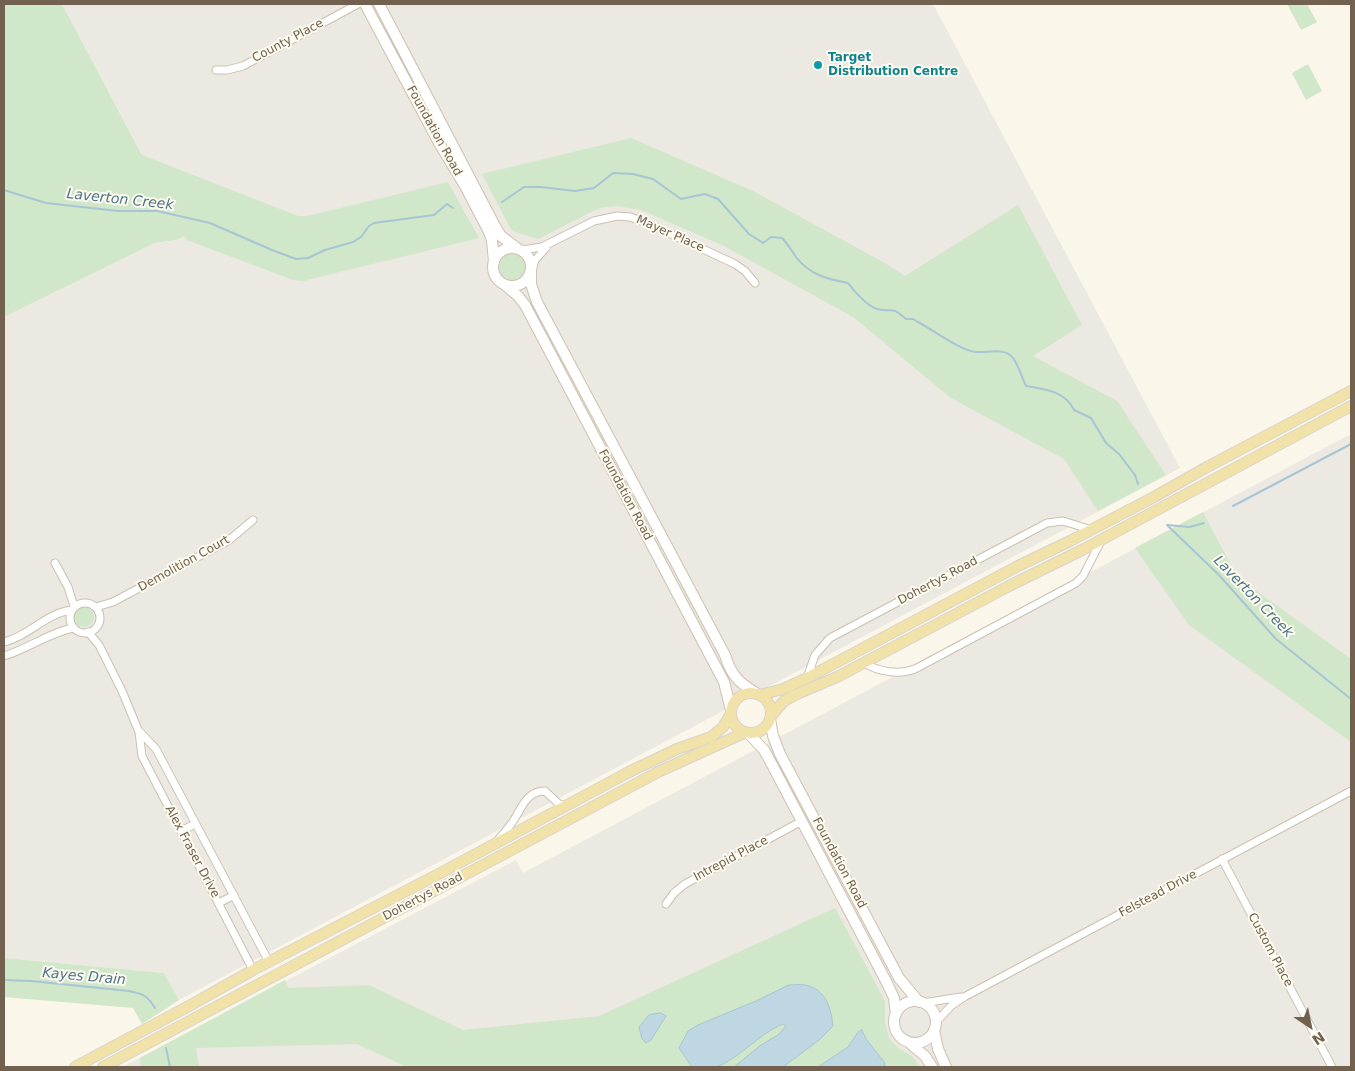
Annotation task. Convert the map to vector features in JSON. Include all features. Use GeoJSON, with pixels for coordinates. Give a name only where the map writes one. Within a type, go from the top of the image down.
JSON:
{"type":"FeatureCollection","features":[{"type":"Feature","properties":{"kind":"main road","name":"Dohertys Road"},"geometry":{"type":"LineString","coordinates":[[758,694],[783,689],[807,678],[1018,566],[1092,530],[1351,391]]}},
{"type":"Feature","properties":{"kind":"main road"},"geometry":{"type":"LineString","coordinates":[[770,718],[769,704],[758,694],[748,693],[740,696],[734,702],[731,712],[736,726],[747,732],[760,731],[789,698],[837,677],[1009,586],[1102,540],[1351,406]]}},
{"type":"Feature","properties":{"kind":"main road","name":"Dohertys Road"},"geometry":{"type":"LineString","coordinates":[[75,1067],[253,970],[664,754],[711,737],[723,727],[731,712]]}},
{"type":"Feature","properties":{"kind":"main road","name":"Dohertys Road"},"geometry":{"type":"LineString","coordinates":[[103,1067],[673,764],[747,732]]}},
{"type":"Feature","properties":{"kind":"main road"},"geometry":{"type":"LineString","coordinates":[[433,877],[439,888]]}},
{"type":"Feature","properties":{"kind":"main road"},"geometry":{"type":"LineString","coordinates":[[253,970],[268,979],[269,962]]}},
{"type":"Feature","properties":{"kind":"main road"},"geometry":{"type":"LineString","coordinates":[[118,1059],[128,1039]]}},
{"type":"Feature","properties":{"kind":"street","name":"County Place"},"geometry":{"type":"LineString","coordinates":[[216,70],[227,70],[243,66],[358,4]]}},
{"type":"Feature","properties":{"kind":"street","name":"Foundation Road"},"geometry":{"type":"LineString","coordinates":[[365,4],[489,232],[492,240],[494,262]]}},
{"type":"Feature","properties":{"kind":"street","name":"Foundation Road"},"geometry":{"type":"LineString","coordinates":[[379,4],[496,228],[501,236],[520,250]]}},
{"type":"Feature","properties":{"kind":"street","name":"Mayer Place"},"geometry":{"type":"LineString","coordinates":[[520,250],[542,248],[594,222],[617,216],[630,217],[736,264],[755,283]]}},
{"type":"Feature","properties":{"kind":"street","name":"Mayer Place"},"geometry":{"type":"LineString","coordinates":[[531,272],[541,252],[550,244]]}},
{"type":"Feature","properties":{"kind":"street"},"geometry":{"type":"LineString","coordinates":[[512,248],[520,250],[530,259],[531,272],[524,283],[518,286],[506,286],[496,279],[493,268],[494,262],[501,252],[512,248]]}},
{"type":"Feature","properties":{"kind":"street","name":"Foundation Road"},"geometry":{"type":"LineString","coordinates":[[531,272],[531,284],[537,302],[725,655],[728,664],[742,685],[758,694]]}},
{"type":"Feature","properties":{"kind":"street","name":"Foundation Road"},"geometry":{"type":"LineString","coordinates":[[506,286],[525,305],[724,682],[731,712]]}},
{"type":"Feature","properties":{"kind":"street","name":"Demolition Court"},"geometry":{"type":"LineString","coordinates":[[96,607],[111,603],[228,541],[253,520]]}},
{"type":"Feature","properties":{"kind":"street","name":"Dohertys Road"},"geometry":{"type":"LineString","coordinates":[[807,678],[816,655],[830,638],[1047,523],[1063,521],[1092,530]]}},
{"type":"Feature","properties":{"kind":"street"},"geometry":{"type":"LineString","coordinates":[[864,663],[876,669],[894,672],[908,672],[915,669],[1076,583],[1083,576],[1102,540]]}},
{"type":"Feature","properties":{"kind":"street"},"geometry":{"type":"LineString","coordinates":[[55,563],[68,587],[83,603]]}},
{"type":"Feature","properties":{"kind":"street"},"geometry":{"type":"LineString","coordinates":[[4,642],[16,639],[51,616],[73,608],[83,603],[92,604],[100,615],[100,620],[95,628],[88,632],[80,632],[73,628],[70,619],[73,608],[68,587]]}},
{"type":"Feature","properties":{"kind":"street","name":"Demolition Court"},"geometry":{"type":"LineString","coordinates":[[100,615],[111,603]]}},
{"type":"Feature","properties":{"kind":"street"},"geometry":{"type":"LineString","coordinates":[[4,656],[48,635],[73,628]]}},
{"type":"Feature","properties":{"kind":"street","name":"Alex Fraser Drive"},"geometry":{"type":"LineString","coordinates":[[95,628],[99,645],[122,691],[139,732],[142,756],[253,970]]}},
{"type":"Feature","properties":{"kind":"street","name":"Alex Fraser Drive"},"geometry":{"type":"LineString","coordinates":[[88,632],[99,645]]}},
{"type":"Feature","properties":{"kind":"street"},"geometry":{"type":"LineString","coordinates":[[26,634],[32,644]]}},
{"type":"Feature","properties":{"kind":"street","name":"Foundation Road"},"geometry":{"type":"LineString","coordinates":[[770,718],[773,736],[780,754],[899,978],[921,1002]]}},
{"type":"Feature","properties":{"kind":"street","name":"Alex Fraser Drive"},"geometry":{"type":"LineString","coordinates":[[139,732],[156,749],[269,962]]}},
{"type":"Feature","properties":{"kind":"street","name":"Foundation Road"},"geometry":{"type":"LineString","coordinates":[[747,732],[764,750],[802,821],[894,998],[896,1014]]}},
{"type":"Feature","properties":{"kind":"street","name":"Dohertys Road"},"geometry":{"type":"LineString","coordinates":[[493,845],[518,814],[524,801],[536,792],[544,790],[559,804],[567,806]]}},
{"type":"Feature","properties":{"kind":"street","name":"Felstead Drive"},"geometry":{"type":"LineString","coordinates":[[935,1026],[945,1012],[964,997],[1351,791]]}},
{"type":"Feature","properties":{"kind":"street","name":"Intrepid Place"},"geometry":{"type":"LineString","coordinates":[[666,904],[674,893],[685,884],[802,821]]}},
{"type":"Feature","properties":{"kind":"street"},"geometry":{"type":"LineString","coordinates":[[182,832],[195,824]]}},
{"type":"Feature","properties":{"kind":"street","name":"Custom Place"},"geometry":{"type":"LineString","coordinates":[[1222,859],[1332,1067]]}},
{"type":"Feature","properties":{"kind":"street"},"geometry":{"type":"LineString","coordinates":[[219,903],[234,896]]}},
{"type":"Feature","properties":{"kind":"street"},"geometry":{"type":"LineString","coordinates":[[862,936],[874,930]]}},
{"type":"Feature","properties":{"kind":"street","name":"Felstead Drive"},"geometry":{"type":"LineString","coordinates":[[921,1002],[964,997]]}},
{"type":"Feature","properties":{"kind":"street"},"geometry":{"type":"LineString","coordinates":[[932,1067],[925,1056],[898,1033],[895,1027],[896,1014],[905,1004],[921,1002],[932,1010],[938,1049],[946,1067]]}},
{"type":"Feature","properties":{"kind":"street"},"geometry":{"type":"LineString","coordinates":[[907,1041],[920,1042],[926,1040],[935,1026]]}},
{"type":"Feature","properties":{"kind":"shaded area"},"geometry":{"type":"Polygon","coordinates":[[[62,4],[933,4],[1180,468],[179,1000],[164,973],[4,958],[4,317],[155,243],[176,240],[185,235],[62,4]]]}},
{"type":"Feature","properties":{"kind":"shaded area"},"geometry":{"type":"Polygon","coordinates":[[[1351,434],[1351,1067],[122,1067],[516,860],[523,873],[1351,434]]]}},
{"type":"Feature","properties":{"kind":"green space"},"geometry":{"type":"Polygon","coordinates":[[[4,4],[62,4],[142,155],[298,216],[307,216],[448,182],[479,238],[303,281],[293,280],[187,240],[184,236],[176,240],[155,243],[4,317],[4,4]]]}},
{"type":"Feature","properties":{"kind":"green space"},"geometry":{"type":"Polygon","coordinates":[[[1287,4],[1307,4],[1317,22],[1301,30],[1287,4]]]}},
{"type":"Feature","properties":{"kind":"green space"},"geometry":{"type":"Polygon","coordinates":[[[1308,64],[1322,91],[1306,100],[1292,73],[1308,64]]]}},
{"type":"Feature","properties":{"kind":"green space"},"geometry":{"type":"Polygon","coordinates":[[[631,138],[753,191],[905,276],[1018,205],[1082,325],[1033,356],[1117,401],[1166,475],[1098,511],[1064,459],[951,398],[853,317],[724,246],[641,210],[618,206],[604,207],[591,212],[538,239],[512,231],[482,174],[631,138]]]}},
{"type":"Feature","properties":{"kind":"green space"},"geometry":{"type":"Polygon","coordinates":[[[512,253],[522,257],[526,267],[522,277],[512,281],[502,277],[498,267],[502,257],[512,253]]]}},
{"type":"Feature","properties":{"kind":"green space"},"geometry":{"type":"Polygon","coordinates":[[[1203,512],[1237,577],[1351,659],[1351,742],[1189,625],[1135,548],[1203,512]]]}},
{"type":"Feature","properties":{"kind":"green space"},"geometry":{"type":"Polygon","coordinates":[[[80,607],[88,607],[94,613],[94,621],[88,627],[80,627],[74,621],[74,613],[80,607]]]}},
{"type":"Feature","properties":{"kind":"green space"},"geometry":{"type":"Polygon","coordinates":[[[835,908],[885,1001],[885,1023],[889,1038],[898,1048],[913,1057],[920,1067],[407,1067],[357,1044],[196,1048],[199,1067],[141,1067],[140,1058],[285,980],[288,988],[369,985],[463,1030],[599,1016],[835,908]]]}},
{"type":"Feature","properties":{"kind":"green space"},"geometry":{"type":"Polygon","coordinates":[[[4,958],[164,973],[179,1000],[142,1024],[133,1008],[4,997],[4,958]]]}},
{"type":"Feature","properties":{"kind":"water"},"geometry":{"type":"Polygon","coordinates":[[[789,985],[812,987],[823,995],[826,1000],[833,1026],[819,1040],[783,1067],[734,1067],[761,1045],[778,1035],[786,1026],[783,1024],[774,1028],[725,1063],[713,1068],[692,1067],[679,1048],[688,1031],[789,985]]]}},
{"type":"Feature","properties":{"kind":"water"},"geometry":{"type":"Polygon","coordinates":[[[661,1013],[666,1016],[651,1040],[646,1043],[642,1039],[639,1027],[649,1015],[661,1013]]]}},
{"type":"Feature","properties":{"kind":"water"},"geometry":{"type":"Polygon","coordinates":[[[862,1030],[866,1039],[885,1063],[884,1067],[818,1067],[848,1047],[858,1032],[862,1030]]]}},
{"type":"Feature","properties":{"kind":"waterway","name":"Laverton Creek"},"geometry":{"type":"LineString","coordinates":[[502,202],[524,187],[575,191],[594,188],[613,173],[633,174],[653,179],[681,199],[705,194],[718,199],[749,234],[763,243],[771,237],[782,238],[807,268],[826,278],[848,283],[869,305],[877,309],[894,311],[906,319],[913,319],[970,351],[1001,352],[1010,355],[1016,363],[1026,386],[1054,392],[1065,399],[1074,410],[1091,418],[1106,443],[1119,454],[1135,475],[1138,484]]}},
{"type":"Feature","properties":{"kind":"waterway","name":"Laverton Creek"},"geometry":{"type":"LineString","coordinates":[[4,190],[46,203],[118,211],[157,211],[210,223],[296,259],[308,258],[325,250],[353,242],[361,237],[369,226],[374,223],[434,215],[447,204],[453,208]]}},
{"type":"Feature","properties":{"kind":"waterway"},"geometry":{"type":"LineString","coordinates":[[1233,506],[1351,444]]}},
{"type":"Feature","properties":{"kind":"waterway"},"geometry":{"type":"LineString","coordinates":[[1167,525],[1190,527],[1204,523]]}},
{"type":"Feature","properties":{"kind":"waterway","name":"Laverton Creek"},"geometry":{"type":"LineString","coordinates":[[1167,525],[1219,575],[1276,639],[1351,699]]}},
{"type":"Feature","properties":{"kind":"waterway","name":"Kayes Drain"},"geometry":{"type":"LineString","coordinates":[[4,980],[129,991],[144,996],[150,1000],[155,1008]]}},
{"type":"Feature","properties":{"kind":"waterway","name":"Kayes Drain"},"geometry":{"type":"LineString","coordinates":[[166,1048],[170,1067]]}},
{"type":"Feature","properties":{"kind":"place","name":"Target Distribution Centre"},"geometry":{"type":"Point","coordinates":[818,65]}}]}
